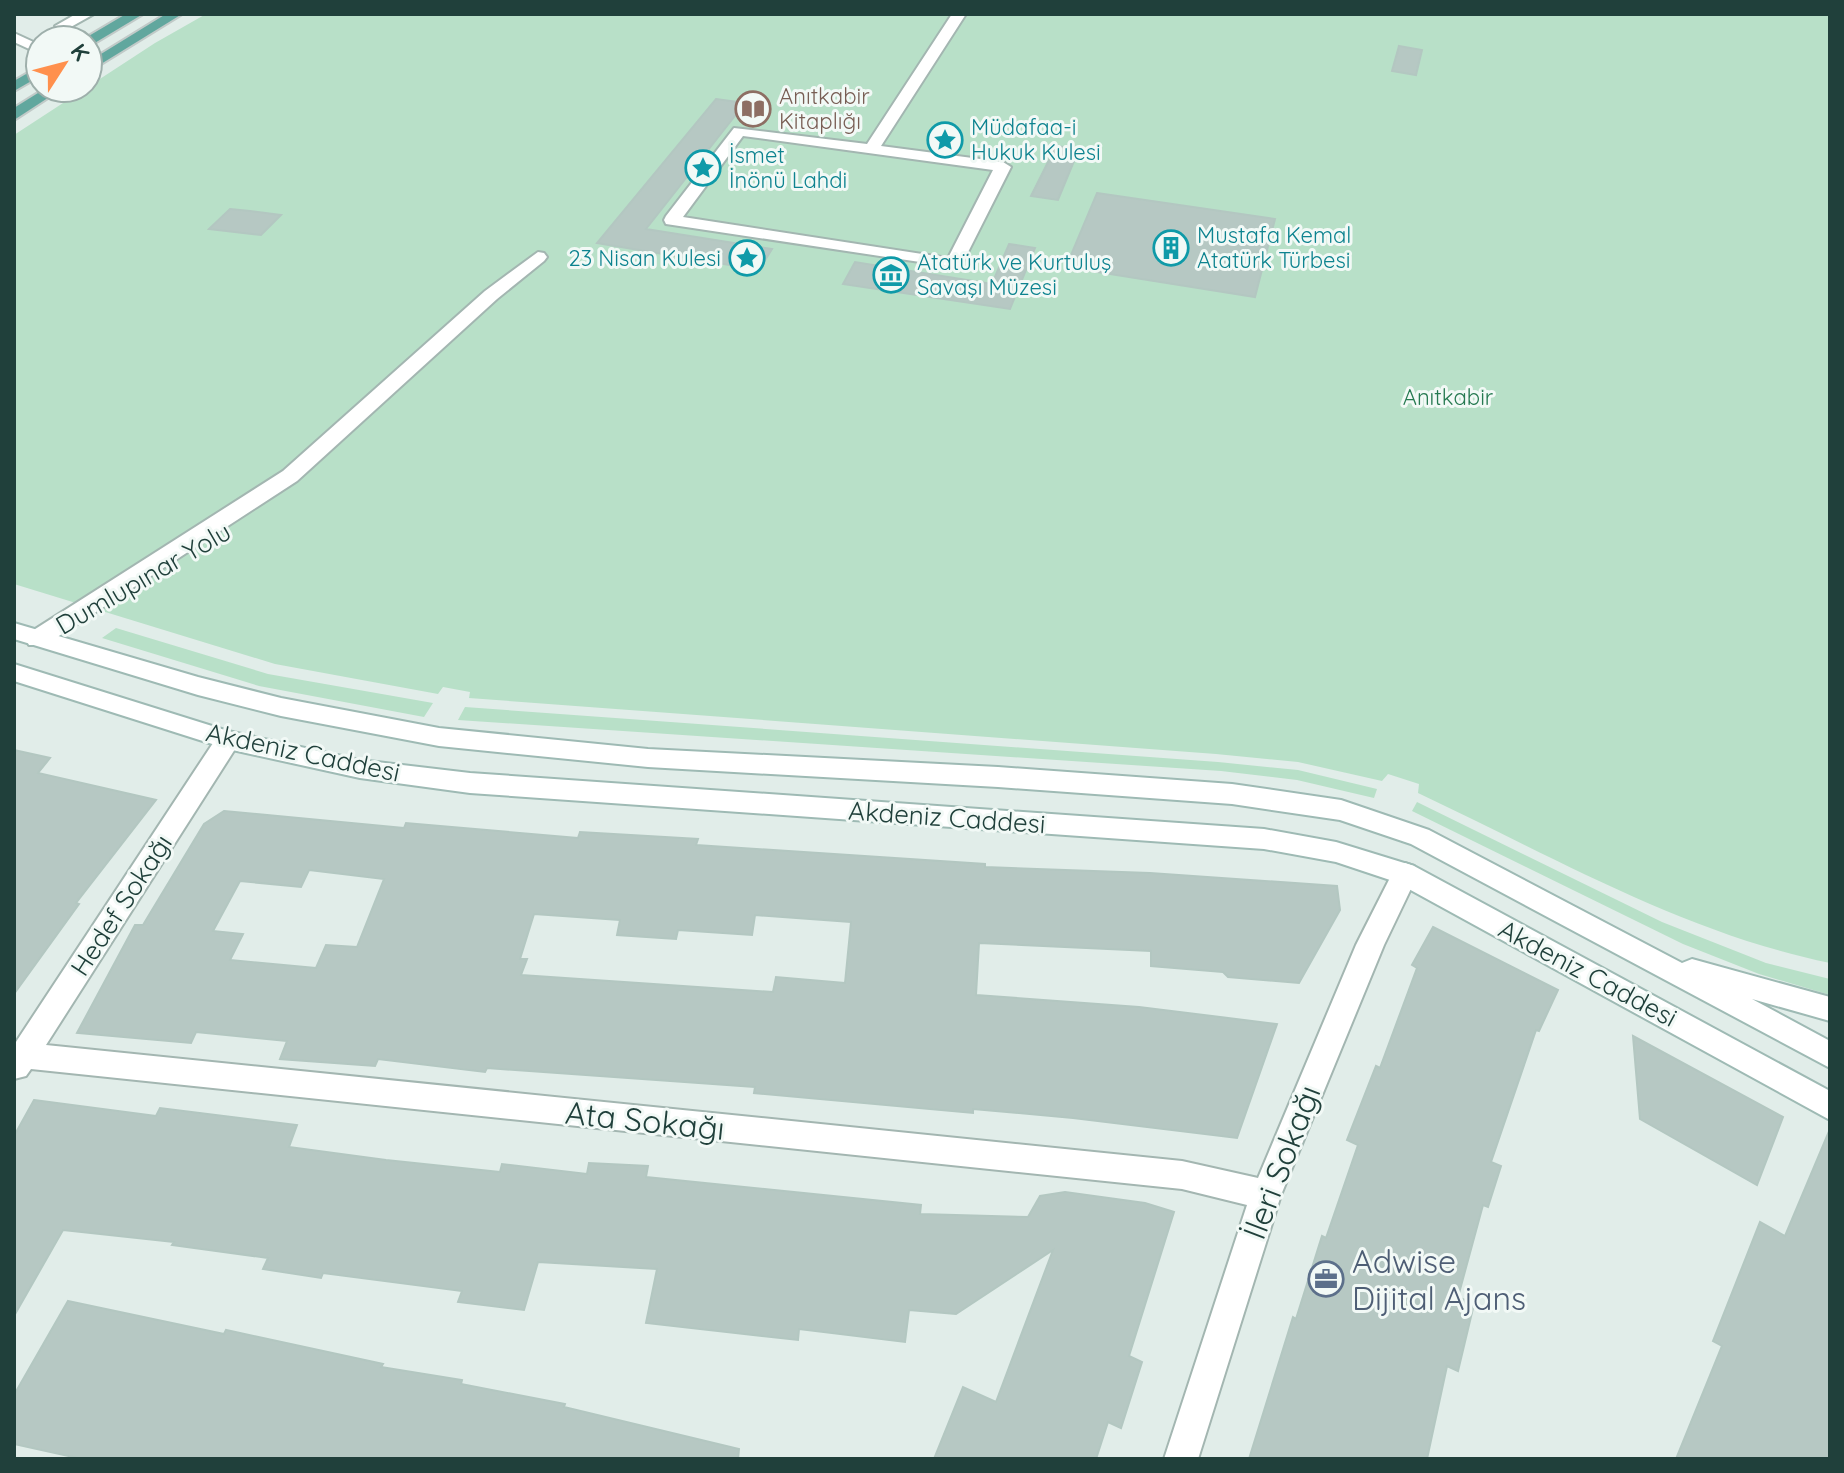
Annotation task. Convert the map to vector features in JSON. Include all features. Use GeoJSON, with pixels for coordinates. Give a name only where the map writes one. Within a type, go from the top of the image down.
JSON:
{"type":"FeatureCollection","features":[{"type":"Feature","properties":{"kind":"main road"},"geometry":{"type":"LineString","coordinates":[[104,32],[136,14]]}},
{"type":"Feature","properties":{"kind":"main road"},"geometry":{"type":"LineString","coordinates":[[104,58],[175,14]]}},
{"type":"Feature","properties":{"kind":"main road"},"geometry":{"type":"LineString","coordinates":[[14,115],[31,104]]}},
{"type":"Feature","properties":{"kind":"street"},"geometry":{"type":"LineString","coordinates":[[66,24],[87,14]]}},
{"type":"Feature","properties":{"kind":"street"},"geometry":{"type":"LineString","coordinates":[[871,149],[959,14]]}},
{"type":"Feature","properties":{"kind":"street"},"geometry":{"type":"LineString","coordinates":[[739,131],[1003,167],[980,213],[954,264],[842,254],[672,220],[739,131]]}},
{"type":"Feature","properties":{"kind":"street"},"geometry":{"type":"LineString","coordinates":[[980,213],[998,216]]}},
{"type":"Feature","properties":{"kind":"street","name":"Dumlupınar Yolu"},"geometry":{"type":"LineString","coordinates":[[14,657],[26,635],[98,610],[290,490],[298,480],[301,468],[335,433],[538,257]]}},
{"type":"Feature","properties":{"kind":"street","name":"Akdeniz Caddesi"},"geometry":{"type":"LineString","coordinates":[[26,635],[281,707],[439,737],[648,758],[982,776],[1232,794],[1341,810],[1420,837],[1652,960]]}},
{"type":"Feature","properties":{"kind":"street","name":"Akdeniz Caddesi"},"geometry":{"type":"LineString","coordinates":[[14,672],[228,740],[360,769],[470,783],[1264,839],[1357,855],[1405,874],[1830,1106]]}},
{"type":"Feature","properties":{"kind":"street","name":"Hedef Sokağı"},"geometry":{"type":"LineString","coordinates":[[18,1062],[228,740]]}},
{"type":"Feature","properties":{"kind":"street","name":"İleri Sokağı"},"geometry":{"type":"LineString","coordinates":[[1181,1459],[1266,1195],[1370,945],[1405,874]]}},
{"type":"Feature","properties":{"kind":"street"},"geometry":{"type":"LineString","coordinates":[[1652,960],[1830,1009]]}},
{"type":"Feature","properties":{"kind":"street"},"geometry":{"type":"LineString","coordinates":[[1652,960],[1830,1055]]}},
{"type":"Feature","properties":{"kind":"street","name":"Ata Sokağı"},"geometry":{"type":"LineString","coordinates":[[18,1062],[1182,1175],[1266,1195]]}},
{"type":"Feature","properties":{"kind":"green space","name":"Anıtkabir"},"geometry":{"type":"Polygon","coordinates":[[[206,14],[1830,14],[1830,963],[1776,950],[1671,913],[1418,793],[1419,784],[1388,774],[1382,781],[1298,762],[1216,754],[469,698],[470,692],[443,687],[438,694],[275,664],[14,584],[14,135],[62,104],[104,104],[104,76],[206,14]]]}},
{"type":"Feature","properties":{"kind":"green space"},"geometry":{"type":"Polygon","coordinates":[[[116,628],[268,674],[433,703],[424,717],[259,686],[102,638],[116,628]]]}},
{"type":"Feature","properties":{"kind":"green space"},"geometry":{"type":"Polygon","coordinates":[[[465,707],[1218,762],[1298,770],[1377,789],[1374,798],[1297,780],[1221,771],[458,720],[465,707]]]}},
{"type":"Feature","properties":{"kind":"green space"},"geometry":{"type":"Polygon","coordinates":[[[1417,802],[1662,922],[1766,963],[1830,979],[1830,995],[1759,974],[1683,944],[1412,811],[1417,802]]]}},
{"type":"Feature","properties":{"kind":"building"},"geometry":{"type":"Polygon","coordinates":[[[1399,46],[1422,50],[1416,75],[1392,71],[1399,46]]]}},
{"type":"Feature","properties":{"kind":"building"},"geometry":{"type":"Polygon","coordinates":[[[716,99],[745,103],[646,229],[772,249],[759,270],[597,243],[716,99]]]}},
{"type":"Feature","properties":{"kind":"building"},"geometry":{"type":"Polygon","coordinates":[[[1056,146],[1079,149],[1058,200],[1031,196],[1056,146]]]}},
{"type":"Feature","properties":{"kind":"building","name":"Mustafa Kemal Atatürk Türbesi"},"geometry":{"type":"Polygon","coordinates":[[[1097,193],[1275,219],[1255,297],[1066,267],[1097,193]]]}},
{"type":"Feature","properties":{"kind":"building"},"geometry":{"type":"Polygon","coordinates":[[[230,209],[281,215],[261,235],[209,229],[230,209]]]}},
{"type":"Feature","properties":{"kind":"building","name":"Atatürk ve Kurtuluş Savaşı Müzesi"},"geometry":{"type":"Polygon","coordinates":[[[1009,244],[1035,248],[1010,309],[843,284],[855,262],[992,284],[1009,244]]]}},
{"type":"Feature","properties":{"kind":"building"},"geometry":{"type":"Polygon","coordinates":[[[14,750],[50,758],[38,773],[156,800],[76,903],[79,904],[14,994],[14,750]]]}},
{"type":"Feature","properties":{"kind":"building"},"geometry":{"type":"Polygon","coordinates":[[[224,811],[404,828],[406,823],[578,838],[580,832],[698,839],[696,845],[985,864],[985,867],[1150,873],[1337,886],[1340,910],[1299,983],[1151,966],[1151,951],[979,943],[976,995],[1139,1007],[1277,1024],[1237,1138],[1073,1118],[973,1109],[973,1113],[754,1093],[755,1087],[487,1068],[485,1072],[378,1059],[375,1066],[280,1059],[287,1041],[196,1032],[191,1043],[77,1033],[135,925],[143,925],[204,824],[224,811]],[[309,870],[301,887],[240,881],[213,931],[243,934],[230,960],[316,968],[326,945],[357,947],[384,879],[309,870]],[[534,914],[520,959],[527,959],[521,975],[773,992],[776,977],[845,983],[851,922],[755,915],[752,935],[678,930],[676,939],[617,935],[620,920],[534,914]]]}},
{"type":"Feature","properties":{"kind":"building"},"geometry":{"type":"Polygon","coordinates":[[[1433,927],[1558,990],[1539,1031],[1536,1030],[1491,1162],[1501,1166],[1488,1207],[1483,1205],[1458,1297],[1474,1304],[1458,1371],[1447,1366],[1427,1459],[1249,1459],[1293,1317],[1296,1319],[1322,1236],[1326,1238],[1358,1145],[1347,1140],[1376,1066],[1380,1068],[1417,968],[1412,965],[1433,927]]]}},
{"type":"Feature","properties":{"kind":"building"},"geometry":{"type":"Polygon","coordinates":[[[1633,1036],[1783,1117],[1757,1185],[1640,1119],[1633,1036]]]}},
{"type":"Feature","properties":{"kind":"building"},"geometry":{"type":"Polygon","coordinates":[[[34,1100],[156,1116],[160,1108],[297,1125],[289,1147],[386,1160],[500,1172],[502,1164],[587,1174],[589,1163],[648,1166],[646,1177],[921,1205],[920,1214],[1028,1217],[1040,1196],[1065,1192],[1145,1203],[1174,1212],[1129,1356],[1142,1362],[1121,1428],[1108,1422],[1096,1459],[934,1459],[963,1387],[996,1402],[1053,1250],[956,1314],[909,1310],[905,1342],[799,1329],[798,1340],[646,1323],[657,1269],[538,1262],[524,1310],[458,1302],[462,1291],[323,1273],[321,1278],[263,1269],[268,1258],[172,1245],[174,1242],[63,1230],[14,1316],[14,1136],[34,1100]]]}},
{"type":"Feature","properties":{"kind":"building"},"geometry":{"type":"Polygon","coordinates":[[[1830,1129],[1830,1459],[1676,1459],[1722,1346],[1713,1341],[1760,1222],[1785,1236],[1830,1129]]]}},
{"type":"Feature","properties":{"kind":"building"},"geometry":{"type":"Polygon","coordinates":[[[68,1301],[224,1334],[226,1330],[383,1364],[381,1367],[462,1380],[461,1384],[565,1404],[564,1407],[739,1449],[738,1459],[82,1459],[14,1444],[14,1395],[68,1301]]]}},
{"type":"Feature","properties":{"kind":"place","name":"Anıtkabir Kitaplığı"},"geometry":{"type":"Point","coordinates":[753,109]}},
{"type":"Feature","properties":{"kind":"place","name":"Müdafaa-i Hukuk Kulesi"},"geometry":{"type":"Point","coordinates":[945,140]}},
{"type":"Feature","properties":{"kind":"place","name":"İsmet İnönü Lahdi"},"geometry":{"type":"Point","coordinates":[703,168]}},
{"type":"Feature","properties":{"kind":"place","name":"Mustafa Kemal Atatürk Türbesi"},"geometry":{"type":"Point","coordinates":[1171,248]}},
{"type":"Feature","properties":{"kind":"place","name":"23 Nisan Kulesi"},"geometry":{"type":"Point","coordinates":[747,258]}},
{"type":"Feature","properties":{"kind":"place","name":"Atatürk ve Kurtuluş Savaşı Müzesi"},"geometry":{"type":"Point","coordinates":[891,275]}},
{"type":"Feature","properties":{"kind":"place","name":"Adwise Dijital Ajans"},"geometry":{"type":"Point","coordinates":[1326,1279]}}]}
